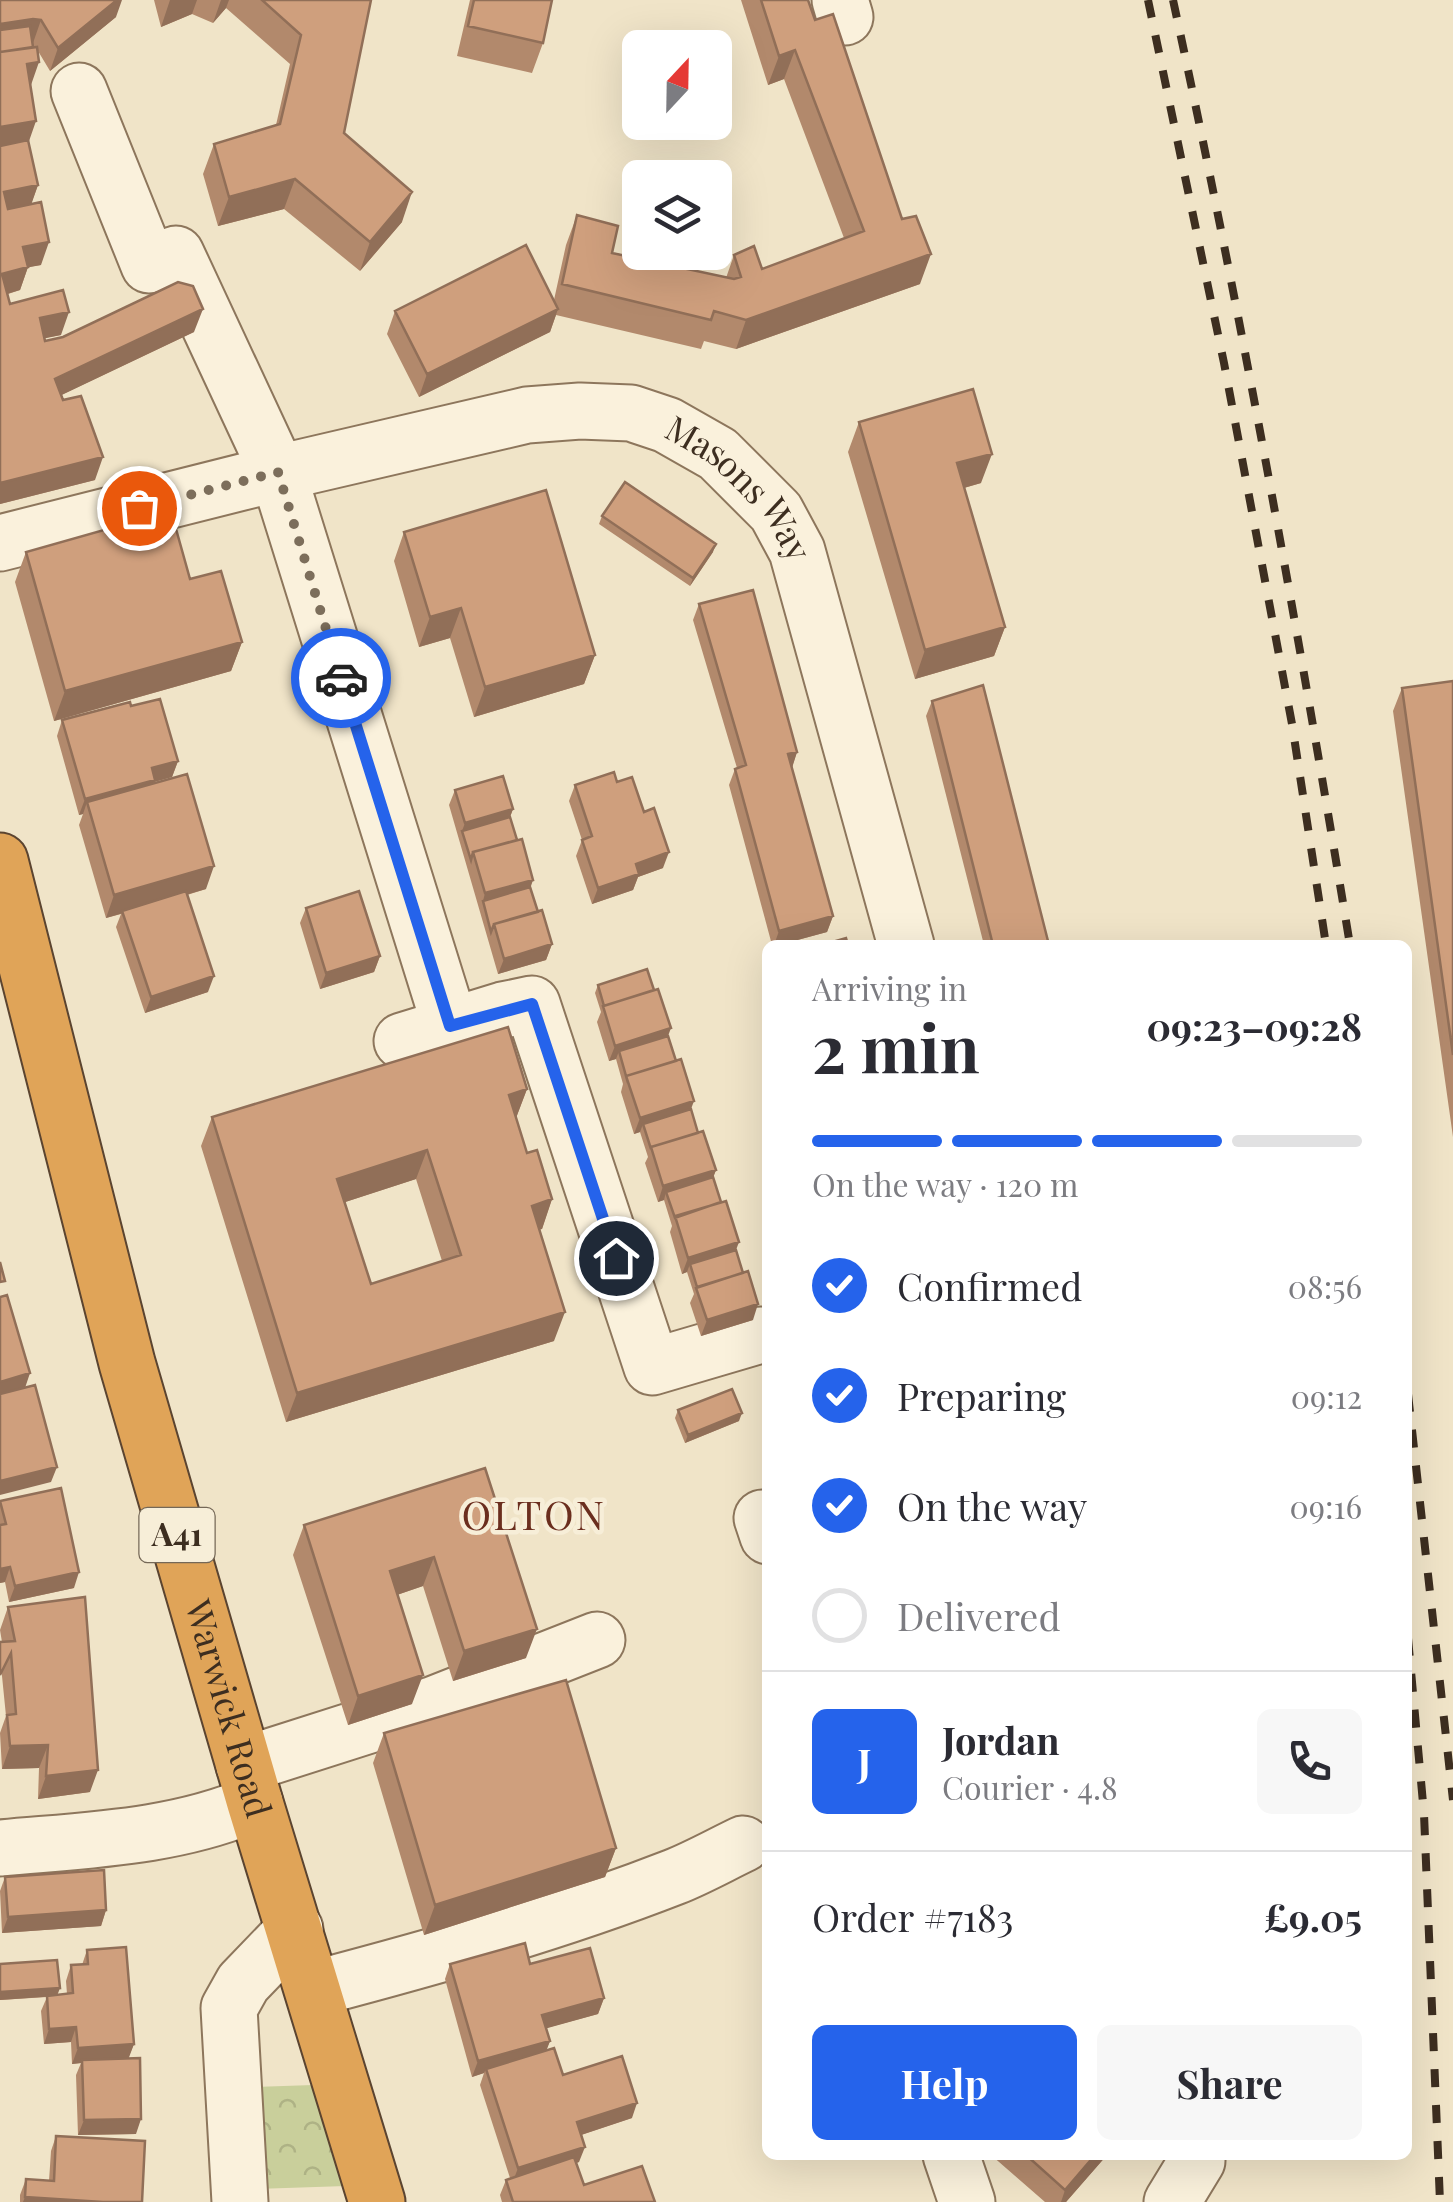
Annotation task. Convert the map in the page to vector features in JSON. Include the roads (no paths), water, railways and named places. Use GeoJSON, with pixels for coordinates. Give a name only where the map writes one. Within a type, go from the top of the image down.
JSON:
{"type":"FeatureCollection","features":[{"type":"Feature","properties":{"kind":"highway","name":"Warwick Road"},"geometry":{"type":"LineString","coordinates":[[0,860],[127,1362],[249,1784],[378,2202]]}},
{"type":"Feature","properties":{"kind":"street"},"geometry":{"type":"LineString","coordinates":[[79,92],[149,265],[176,254],[278,472],[426,1033],[532,1004],[652,1367],[761,1335]]}},
{"type":"Feature","properties":{"kind":"street","name":"Masons Way"},"geometry":{"type":"LineString","coordinates":[[0,543],[278,472],[527,415],[631,413],[667,426],[718,454],[776,512],[797,551],[905,940]]}},
{"type":"Feature","properties":{"kind":"street"},"geometry":{"type":"LineString","coordinates":[[0,1848],[140,1834],[223,1817],[249,1784],[432,1705],[597,1640]]}},
{"type":"Feature","properties":{"kind":"street"},"geometry":{"type":"LineString","coordinates":[[313,1989],[569,1914],[677,1876],[743,1844]]}},
{"type":"Feature","properties":{"kind":"street"},"geometry":{"type":"LineString","coordinates":[[240,2202],[229,2008],[243,1983],[295,1930]]}},
{"type":"Feature","properties":{"kind":"street"},"geometry":{"type":"LineString","coordinates":[[954,2160],[967,2202]]}},
{"type":"Feature","properties":{"kind":"street"},"geometry":{"type":"LineString","coordinates":[[1172,2202],[1197,2160]]}},
{"type":"Feature","properties":{"kind":"railway"},"geometry":{"type":"LineString","coordinates":[[1148,0],[1224,363],[1292,724],[1325,940]]}},
{"type":"Feature","properties":{"kind":"railway"},"geometry":{"type":"LineString","coordinates":[[1173,0],[1268,471],[1349,940]]}},
{"type":"Feature","properties":{"kind":"railway"},"geometry":{"type":"LineString","coordinates":[[1412,1430],[1453,1800]]}},
{"type":"Feature","properties":{"kind":"railway"},"geometry":{"type":"LineString","coordinates":[[1412,1682],[1424,1814],[1440,2202]]}},
{"type":"Feature","properties":{"kind":"district","name":"OLTON"},"geometry":{"type":"Point","coordinates":[534,1516]}}]}
